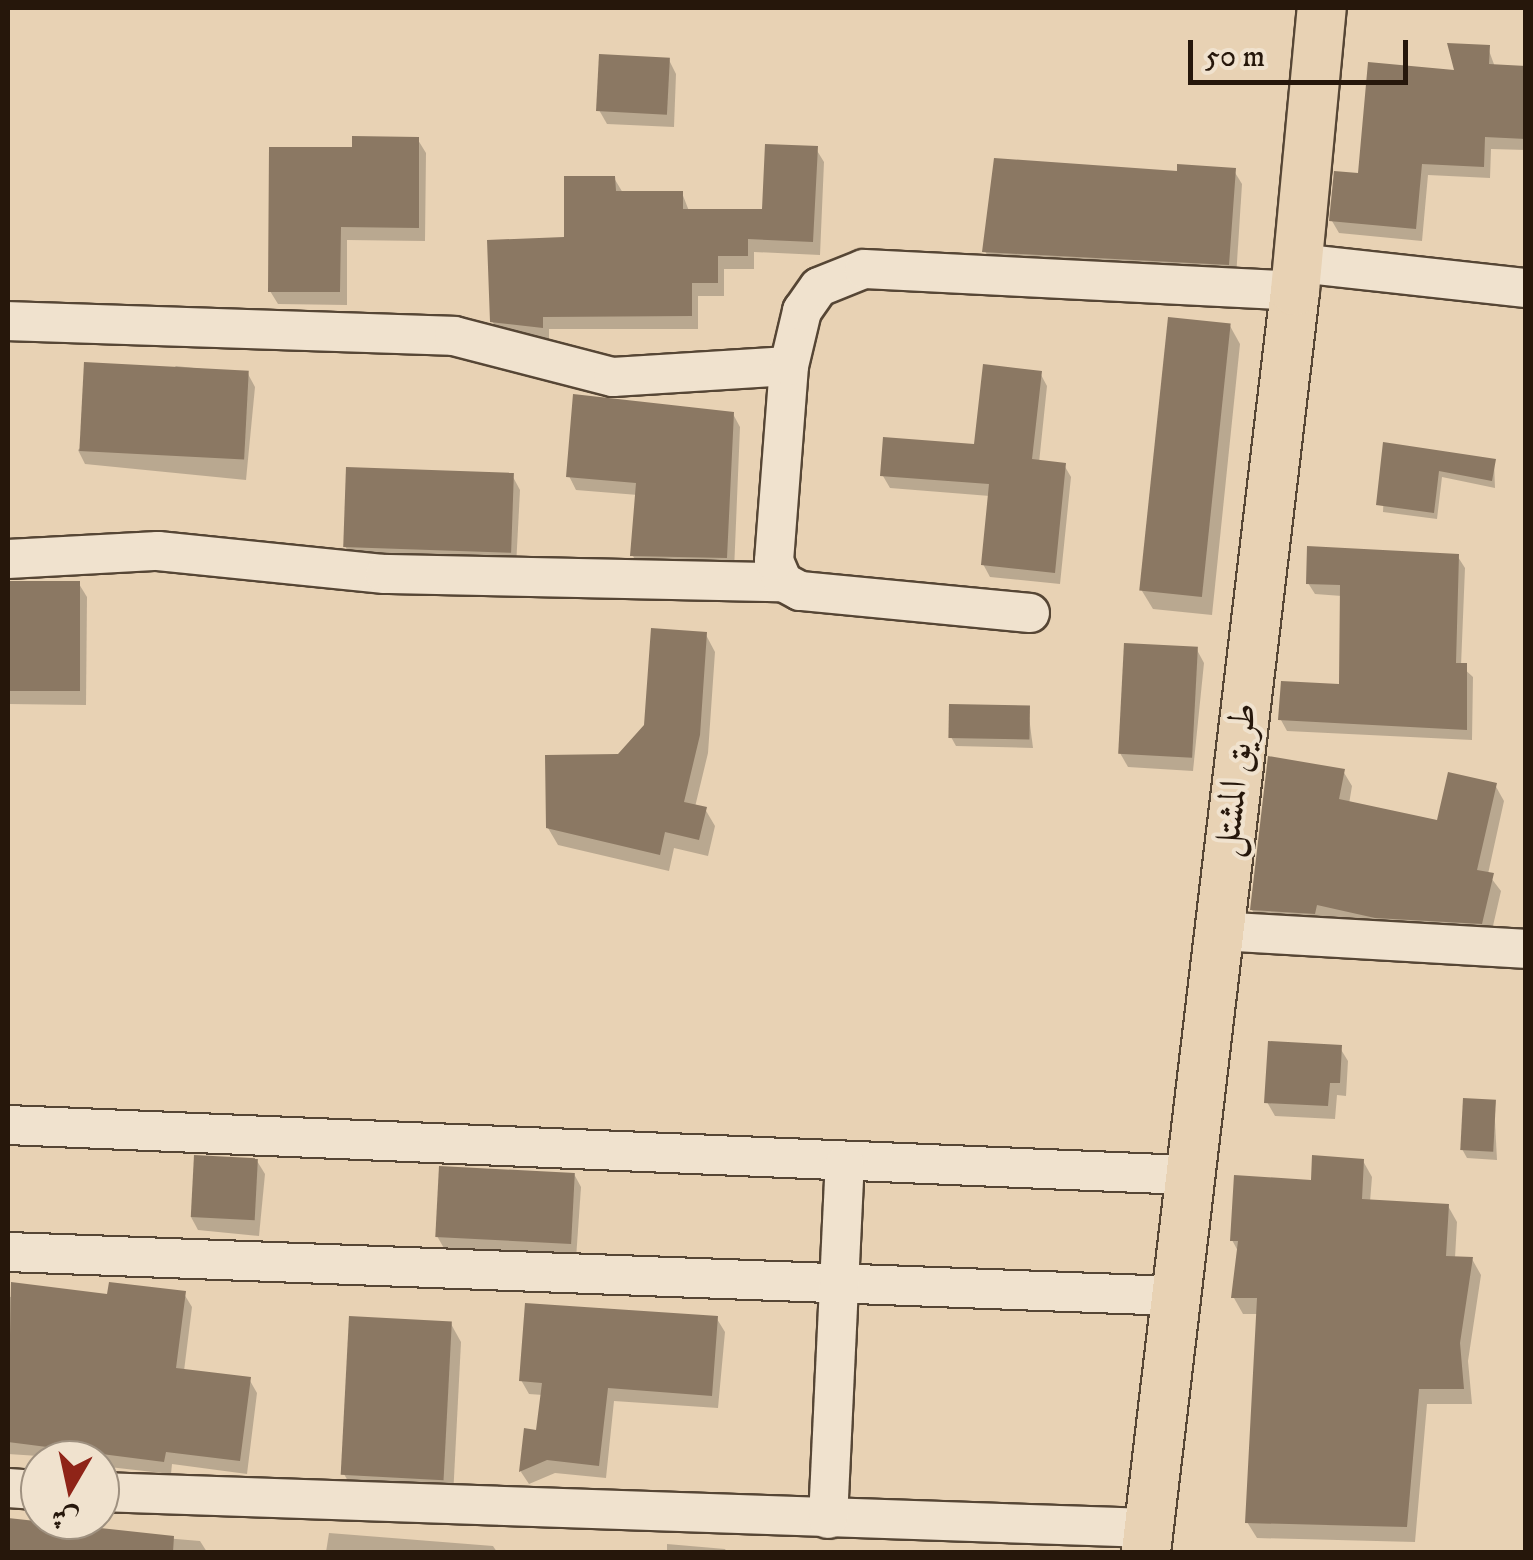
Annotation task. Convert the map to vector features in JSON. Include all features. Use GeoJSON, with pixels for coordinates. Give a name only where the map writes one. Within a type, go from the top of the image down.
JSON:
{"type":"FeatureCollection","features":[{"type":"Feature","properties":{"kind":"main road","name":"طريق المشتل"},"geometry":{"type":"LineString","coordinates":[[1147,1540],[1187,1176],[1297,277],[1322,8]]}},
{"type":"Feature","properties":{"kind":"street"},"geometry":{"type":"LineString","coordinates":[[783,582],[774,561],[789,366],[802,311],[819,288],[864,269],[1297,277],[1526,288]]}},
{"type":"Feature","properties":{"kind":"street"},"geometry":{"type":"LineString","coordinates":[[8,321],[454,336],[613,376],[789,366]]}},
{"type":"Feature","properties":{"kind":"street"},"geometry":{"type":"LineString","coordinates":[[8,558],[158,551],[386,574],[783,582],[800,592],[1030,613]]}},
{"type":"Feature","properties":{"kind":"street"},"geometry":{"type":"LineString","coordinates":[[1217,931],[1526,949]]}},
{"type":"Feature","properties":{"kind":"street"},"geometry":{"type":"LineString","coordinates":[[8,1125],[1187,1176]]}},
{"type":"Feature","properties":{"kind":"street"},"geometry":{"type":"LineString","coordinates":[[828,1519],[845,1164]]}},
{"type":"Feature","properties":{"kind":"street"},"geometry":{"type":"LineString","coordinates":[[8,1252],[1174,1296]]}},
{"type":"Feature","properties":{"kind":"street"},"geometry":{"type":"LineString","coordinates":[[120,1493],[828,1519],[1147,1540]]}},
{"type":"Feature","properties":{"kind":"building"},"geometry":{"type":"Polygon","coordinates":[[[1447,43],[1490,45],[1489,64],[1526,66],[1526,139],[1485,137],[1484,167],[1422,164],[1416,229],[1329,221],[1334,171],[1358,173],[1368,62],[1454,70],[1447,43]]]}},
{"type":"Feature","properties":{"kind":"building"},"geometry":{"type":"Polygon","coordinates":[[[599,54],[670,58],[667,115],[596,111],[599,54]]]}},
{"type":"Feature","properties":{"kind":"building"},"geometry":{"type":"Polygon","coordinates":[[[352,136],[419,137],[419,228],[341,227],[340,292],[268,292],[269,147],[352,147],[352,136]]]}},
{"type":"Feature","properties":{"kind":"building"},"geometry":{"type":"Polygon","coordinates":[[[765,144],[818,146],[813,242],[748,239],[748,256],[718,256],[718,283],[692,283],[692,316],[543,317],[543,328],[490,322],[487,240],[564,237],[564,176],[615,176],[616,191],[683,191],[683,209],[762,209],[765,144]]]}},
{"type":"Feature","properties":{"kind":"building"},"geometry":{"type":"Polygon","coordinates":[[[994,158],[1177,171],[1177,164],[1236,168],[1229,265],[982,252],[994,158]]]}},
{"type":"Feature","properties":{"kind":"building"},"geometry":{"type":"Polygon","coordinates":[[[1168,317],[1231,324],[1202,597],[1139,590],[1168,317]]]}},
{"type":"Feature","properties":{"kind":"building"},"geometry":{"type":"Polygon","coordinates":[[[84,362],[249,371],[244,460],[79,451],[84,362]]]}},
{"type":"Feature","properties":{"kind":"building"},"geometry":{"type":"Polygon","coordinates":[[[983,364],[1042,371],[1032,459],[1066,463],[1055,573],[981,565],[989,484],[880,476],[883,437],[974,444],[983,364]]]}},
{"type":"Feature","properties":{"kind":"building"},"geometry":{"type":"Polygon","coordinates":[[[573,394],[734,412],[727,558],[630,556],[636,483],[566,477],[573,394]]]}},
{"type":"Feature","properties":{"kind":"building"},"geometry":{"type":"Polygon","coordinates":[[[1383,442],[1496,459],[1492,481],[1439,471],[1434,513],[1376,505],[1383,442]]]}},
{"type":"Feature","properties":{"kind":"building"},"geometry":{"type":"Polygon","coordinates":[[[346,467],[514,473],[511,553],[343,547],[346,467]]]}},
{"type":"Feature","properties":{"kind":"building"},"geometry":{"type":"Polygon","coordinates":[[[1307,546],[1459,554],[1456,663],[1467,663],[1467,730],[1278,720],[1281,681],[1339,684],[1340,585],[1306,584],[1307,546]]]}},
{"type":"Feature","properties":{"kind":"building"},"geometry":{"type":"Polygon","coordinates":[[[8,581],[80,581],[80,691],[8,691],[8,581]]]}},
{"type":"Feature","properties":{"kind":"building"},"geometry":{"type":"Polygon","coordinates":[[[651,628],[707,632],[700,735],[684,802],[707,807],[699,840],[665,832],[660,855],[546,828],[545,755],[618,754],[644,725],[651,628]]]}},
{"type":"Feature","properties":{"kind":"building"},"geometry":{"type":"Polygon","coordinates":[[[1124,643],[1198,647],[1192,758],[1118,754],[1124,643]]]}},
{"type":"Feature","properties":{"kind":"building"},"geometry":{"type":"Polygon","coordinates":[[[949,704],[1030,705],[1029,739],[948,738],[949,704]]]}},
{"type":"Feature","properties":{"kind":"building"},"geometry":{"type":"Polygon","coordinates":[[[1268,756],[1345,769],[1339,799],[1437,820],[1448,772],[1497,783],[1477,870],[1494,873],[1482,924],[1375,918],[1317,905],[1315,914],[1250,910],[1268,756]]]}},
{"type":"Feature","properties":{"kind":"building"},"geometry":{"type":"Polygon","coordinates":[[[1268,1041],[1342,1045],[1340,1083],[1330,1083],[1328,1106],[1264,1103],[1268,1041]]]}},
{"type":"Feature","properties":{"kind":"building"},"geometry":{"type":"Polygon","coordinates":[[[1463,1098],[1496,1100],[1493,1152],[1460,1150],[1463,1098]]]}},
{"type":"Feature","properties":{"kind":"building"},"geometry":{"type":"Polygon","coordinates":[[[194,1155],[258,1158],[255,1220],[191,1217],[194,1155]]]}},
{"type":"Feature","properties":{"kind":"building"},"geometry":{"type":"Polygon","coordinates":[[[1312,1155],[1364,1159],[1362,1199],[1449,1204],[1446,1256],[1473,1257],[1460,1343],[1464,1389],[1419,1389],[1407,1527],[1245,1523],[1257,1298],[1231,1298],[1238,1241],[1230,1241],[1234,1175],[1311,1180],[1312,1155]]]}},
{"type":"Feature","properties":{"kind":"building"},"geometry":{"type":"Polygon","coordinates":[[[439,1166],[575,1173],[571,1244],[435,1237],[439,1166]]]}},
{"type":"Feature","properties":{"kind":"building"},"geometry":{"type":"Polygon","coordinates":[[[11,1282],[107,1294],[109,1282],[186,1291],[176,1368],[251,1377],[240,1461],[166,1452],[164,1462],[120,1456],[120,1440],[8,1442],[11,1282]]]}},
{"type":"Feature","properties":{"kind":"building"},"geometry":{"type":"Polygon","coordinates":[[[525,1303],[718,1316],[712,1396],[608,1388],[599,1466],[547,1460],[519,1472],[524,1428],[536,1430],[542,1383],[519,1381],[525,1303]]]}},
{"type":"Feature","properties":{"kind":"building"},"geometry":{"type":"Polygon","coordinates":[[[349,1316],[452,1321],[444,1480],[341,1475],[349,1316]]]}},
{"type":"Feature","properties":{"kind":"building"},"geometry":{"type":"Polygon","coordinates":[[[8,1518],[20,1519],[20,1540],[120,1540],[120,1530],[174,1536],[173,1552],[8,1552],[8,1518]]]}}]}
